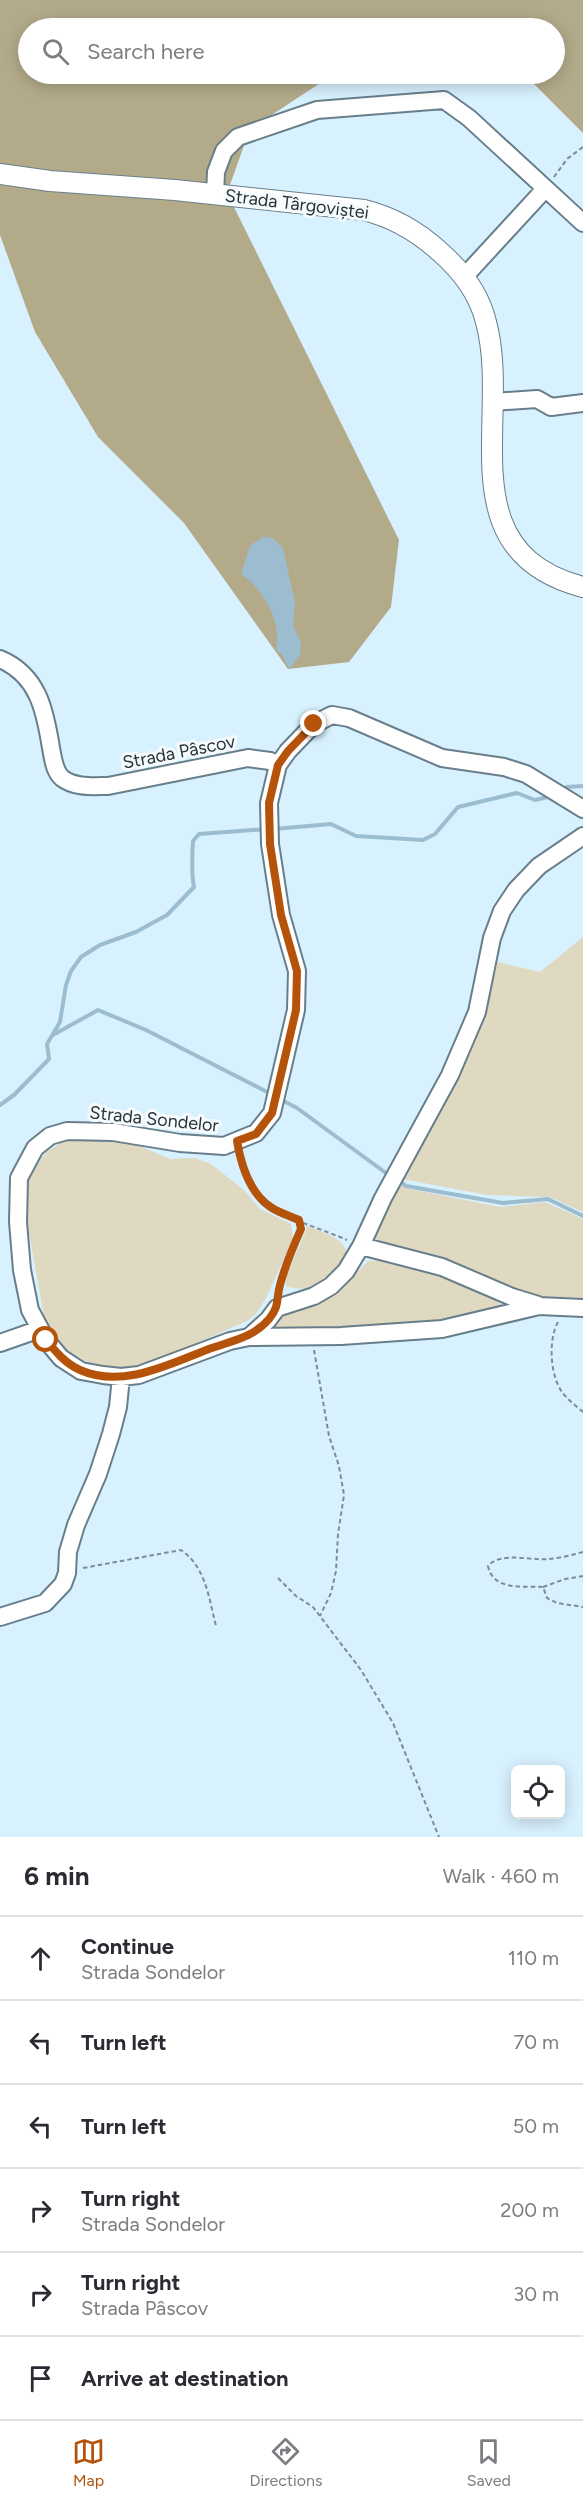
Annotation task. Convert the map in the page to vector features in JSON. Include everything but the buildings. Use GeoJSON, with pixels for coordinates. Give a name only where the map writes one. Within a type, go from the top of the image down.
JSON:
{"type":"FeatureCollection","features":[{"type":"Feature","properties":{"kind":"main road","name":"Strada Târgoviștei"},"geometry":{"type":"LineString","coordinates":[[0,174],[50,181],[174,189],[355,209],[382,215],[399,222],[435,247],[464,277],[481,305],[486,321],[492,357],[491,472],[494,494],[505,528],[525,558],[563,582],[583,587]]}},
{"type":"Feature","properties":{"kind":"street"},"geometry":{"type":"LineString","coordinates":[[215,195],[216,172],[224,151],[238,137],[317,110],[444,100],[469,118],[583,223]]}},
{"type":"Feature","properties":{"kind":"street"},"geometry":{"type":"LineString","coordinates":[[464,277],[545,189]]}},
{"type":"Feature","properties":{"kind":"street"},"geometry":{"type":"LineString","coordinates":[[493,402],[537,399],[551,407],[583,403]]}},
{"type":"Feature","properties":{"kind":"street","name":"Strada Pâscov"},"geometry":{"type":"LineString","coordinates":[[0,659],[16,666],[37,693],[54,764],[61,777],[72,783],[90,787],[108,786],[248,758],[270,761],[278,765]]}},
{"type":"Feature","properties":{"kind":"street"},"geometry":{"type":"LineString","coordinates":[[278,765],[314,724],[332,716],[349,718],[442,758],[504,767],[526,774],[583,809]]}},
{"type":"Feature","properties":{"kind":"street","name":"Strada Sondelor"},"geometry":{"type":"LineString","coordinates":[[278,765],[269,803],[270,844],[281,915],[297,971],[296,1010],[272,1113],[256,1134],[224,1146],[180,1143],[113,1132],[68,1131],[50,1136],[35,1148],[19,1178],[18,1222],[22,1270],[30,1310],[39,1329],[61,1358],[81,1371],[121,1377],[139,1375],[249,1336],[340,1336],[442,1329],[539,1306],[579,1308]]}},
{"type":"Feature","properties":{"kind":"street"},"geometry":{"type":"LineString","coordinates":[[249,1336],[268,1320],[277,1308],[314,1296],[331,1286],[346,1271],[361,1246],[383,1197],[450,1075],[477,1012],[492,938],[502,911],[516,890],[539,866],[583,836]]}},
{"type":"Feature","properties":{"kind":"street"},"geometry":{"type":"LineString","coordinates":[[361,1246],[442,1267],[539,1306]]}},
{"type":"Feature","properties":{"kind":"street"},"geometry":{"type":"LineString","coordinates":[[0,1343],[39,1329]]}},
{"type":"Feature","properties":{"kind":"street"},"geometry":{"type":"LineString","coordinates":[[0,1617],[45,1603],[63,1584],[68,1552],[76,1525],[98,1474],[111,1434],[118,1407],[121,1377]]}},
{"type":"Feature","properties":{"kind":"path"},"geometry":{"type":"LineString","coordinates":[[545,189],[567,159],[583,147]]}},
{"type":"Feature","properties":{"kind":"path"},"geometry":{"type":"LineString","coordinates":[[237,1141],[240,1162],[252,1187],[271,1208],[361,1246]]}},
{"type":"Feature","properties":{"kind":"path"},"geometry":{"type":"LineString","coordinates":[[277,1308],[279,1287],[301,1229],[299,1220]]}},
{"type":"Feature","properties":{"kind":"path"},"geometry":{"type":"LineString","coordinates":[[579,1308],[562,1315],[550,1342],[561,1391],[583,1412]]}},
{"type":"Feature","properties":{"kind":"path"},"geometry":{"type":"LineString","coordinates":[[311,1335],[329,1437],[339,1466],[344,1495],[338,1534],[336,1571],[331,1593],[320,1616]]}},
{"type":"Feature","properties":{"kind":"path"},"geometry":{"type":"LineString","coordinates":[[67,1566],[80,1569],[96,1567],[181,1550],[192,1558],[200,1570],[216,1626]]}},
{"type":"Feature","properties":{"kind":"path"},"geometry":{"type":"LineString","coordinates":[[583,1552],[549,1559],[506,1558],[492,1561],[488,1566],[489,1573],[496,1582],[517,1587],[543,1587],[583,1576]]}},
{"type":"Feature","properties":{"kind":"path"},"geometry":{"type":"LineString","coordinates":[[279,1578],[296,1596],[313,1607],[361,1670],[393,1723],[439,1837]]}},
{"type":"Feature","properties":{"kind":"path"},"geometry":{"type":"LineString","coordinates":[[543,1587],[547,1598],[557,1603],[583,1607]]}},
{"type":"Feature","properties":{"kind":"shaded area"},"geometry":{"type":"Polygon","coordinates":[[[0,0],[583,0],[583,133],[534,84],[565,84],[565,18],[18,18],[18,84],[319,84],[250,129],[227,193],[399,540],[391,607],[349,662],[288,669],[184,523],[98,437],[35,332],[0,235],[0,0]]]}},
{"type":"Feature","properties":{"kind":"shaded area"},"geometry":{"type":"Polygon","coordinates":[[[583,937],[583,1212],[550,1197],[487,1195],[402,1179],[442,1107],[479,1026],[498,962],[540,972],[583,937]]]}},
{"type":"Feature","properties":{"kind":"shaded area"},"geometry":{"type":"Polygon","coordinates":[[[97,1136],[140,1146],[170,1159],[195,1158],[211,1164],[244,1190],[260,1209],[291,1224],[293,1239],[265,1300],[255,1315],[247,1321],[149,1364],[115,1369],[91,1364],[57,1345],[44,1316],[27,1222],[27,1181],[46,1152],[67,1139],[97,1136]]]}},
{"type":"Feature","properties":{"kind":"shaded area"},"geometry":{"type":"Polygon","coordinates":[[[396,1184],[410,1189],[500,1207],[545,1202],[583,1219],[583,1304],[551,1303],[372,1244],[370,1239],[396,1184]]]}},
{"type":"Feature","properties":{"kind":"shaded area"},"geometry":{"type":"Polygon","coordinates":[[[305,1225],[337,1239],[342,1243],[347,1254],[329,1278],[315,1287],[286,1286],[287,1274],[307,1228],[305,1225]]]}},
{"type":"Feature","properties":{"kind":"shaded area"},"geometry":{"type":"Polygon","coordinates":[[[382,1260],[416,1267],[495,1298],[503,1307],[444,1325],[277,1330],[275,1324],[280,1314],[299,1311],[356,1273],[368,1261],[382,1260]]]}},
{"type":"Feature","properties":{"kind":"water"},"geometry":{"type":"Polygon","coordinates":[[[263,537],[273,538],[283,548],[295,603],[293,626],[301,642],[300,656],[289,669],[276,649],[274,617],[264,597],[241,574],[250,546],[263,537]]]}},
{"type":"Feature","properties":{"kind":"waterway"},"geometry":{"type":"LineString","coordinates":[[561,791],[567,787],[583,786]]}},
{"type":"Feature","properties":{"kind":"waterway"},"geometry":{"type":"LineString","coordinates":[[274,829],[331,824],[356,836],[423,840],[435,834],[458,807],[517,793],[535,800],[552,796]]}},
{"type":"Feature","properties":{"kind":"waterway"},"geometry":{"type":"LineString","coordinates":[[0,1105],[14,1095],[49,1059],[47,1044],[60,1022],[66,985],[71,971],[81,957],[100,945],[136,932],[167,915],[194,887],[193,841],[199,834],[267,829]]}},
{"type":"Feature","properties":{"kind":"waterway"},"geometry":{"type":"LineString","coordinates":[[53,1035],[98,1010],[146,1030],[271,1094]]}},
{"type":"Feature","properties":{"kind":"waterway"},"geometry":{"type":"LineString","coordinates":[[280,1099],[297,1108],[390,1176]]}},
{"type":"Feature","properties":{"kind":"waterway"},"geometry":{"type":"LineString","coordinates":[[399,1181],[406,1186],[503,1203],[548,1199],[583,1216]]}},
{"type":"Feature","properties":{"kind":"route"},"geometry":{"type":"LineString","coordinates":[[46,1340],[61,1358],[81,1371],[121,1377],[139,1375],[249,1336],[268,1320],[277,1308],[279,1287],[301,1229],[299,1220],[271,1208],[252,1187],[240,1162],[237,1141],[256,1134],[272,1113],[296,1010],[297,971],[281,915],[270,844],[269,803],[278,765],[314,724]]}}]}
